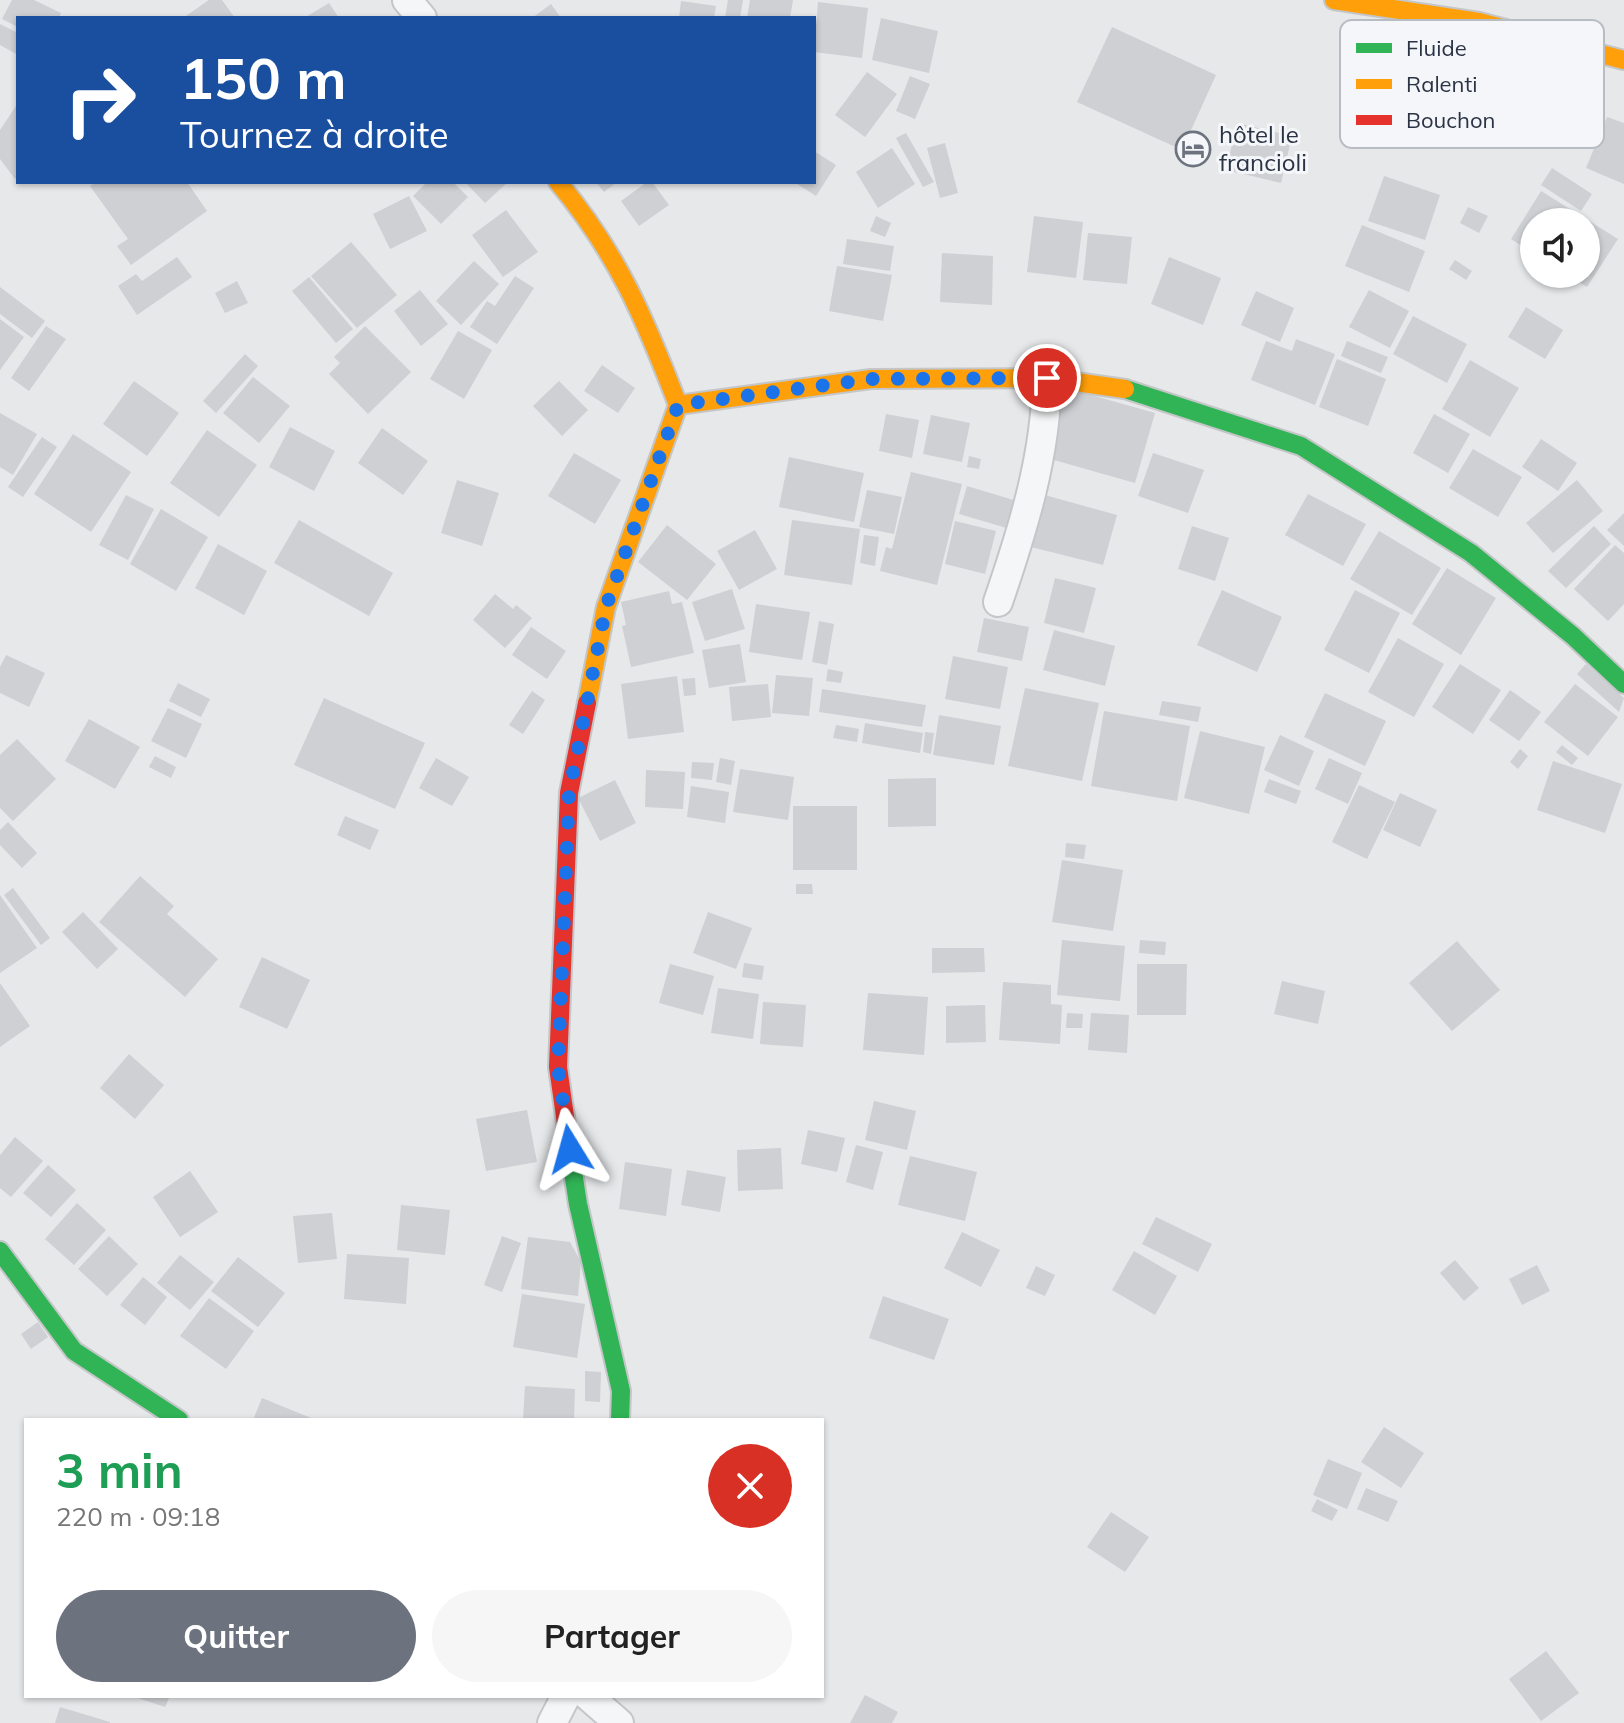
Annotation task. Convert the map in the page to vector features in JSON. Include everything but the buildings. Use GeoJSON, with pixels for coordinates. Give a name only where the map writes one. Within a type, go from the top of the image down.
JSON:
{"type":"FeatureCollection","features":[{"type":"Feature","properties":{"kind":"street"},"geometry":{"type":"LineString","coordinates":[[407,0],[420,16]]}},
{"type":"Feature","properties":{"kind":"street"},"geometry":{"type":"LineString","coordinates":[[1334,0],[1466,20]]}},
{"type":"Feature","properties":{"kind":"street"},"geometry":{"type":"LineString","coordinates":[[1604,55],[1624,60]]}},
{"type":"Feature","properties":{"kind":"street"},"geometry":{"type":"LineString","coordinates":[[560,184],[596,228],[642,310],[678,405],[606,607],[569,793],[558,1067],[578,1204],[621,1391],[620,1418]]}},
{"type":"Feature","properties":{"kind":"street"},"geometry":{"type":"LineString","coordinates":[[678,405],[871,379],[1047,378],[1126,389],[1301,446],[1471,553],[1550,617],[1624,684]]}},
{"type":"Feature","properties":{"kind":"street"},"geometry":{"type":"LineString","coordinates":[[998,602],[1041,460],[1047,378]]}},
{"type":"Feature","properties":{"kind":"street"},"geometry":{"type":"LineString","coordinates":[[0,1251],[74,1351],[176,1418]]}},
{"type":"Feature","properties":{"kind":"street"},"geometry":{"type":"LineString","coordinates":[[552,1723],[565,1698]]}},
{"type":"Feature","properties":{"kind":"street"},"geometry":{"type":"LineString","coordinates":[[590,1698],[619,1723]]}},
{"type":"Feature","properties":{"kind":"traffic: fast"},"geometry":{"type":"LineString","coordinates":[[1125,389],[1301,446],[1471,553],[1573,636],[1624,684]]}},
{"type":"Feature","properties":{"kind":"traffic: fast"},"geometry":{"type":"LineString","coordinates":[[571,1159],[578,1204],[621,1391],[620,1418]]}},
{"type":"Feature","properties":{"kind":"traffic: fast"},"geometry":{"type":"LineString","coordinates":[[0,1251],[74,1351],[176,1418]]}},
{"type":"Feature","properties":{"kind":"traffic: slow"},"geometry":{"type":"LineString","coordinates":[[1334,0],[1466,20]]}},
{"type":"Feature","properties":{"kind":"traffic: slow"},"geometry":{"type":"LineString","coordinates":[[1604,55],[1624,60]]}},
{"type":"Feature","properties":{"kind":"traffic: slow"},"geometry":{"type":"LineString","coordinates":[[560,184],[597,235],[628,288],[678,405],[606,607],[587,703]]}},
{"type":"Feature","properties":{"kind":"traffic: slow"},"geometry":{"type":"LineString","coordinates":[[678,405],[871,379],[1047,378],[1125,389]]}},
{"type":"Feature","properties":{"kind":"traffic: jam"},"geometry":{"type":"LineString","coordinates":[[571,1159],[558,1067],[569,793],[587,703]]}},
{"type":"Feature","properties":{"kind":"place","name":"hôtel le francioli"},"geometry":{"type":"Point","coordinates":[1193,149]}},
{"type":"Feature","properties":{"kind":"route"},"geometry":{"type":"LineString","coordinates":[[570,1149],[558,1067],[569,793],[606,607],[678,405],[871,379],[1047,378]]}}]}
